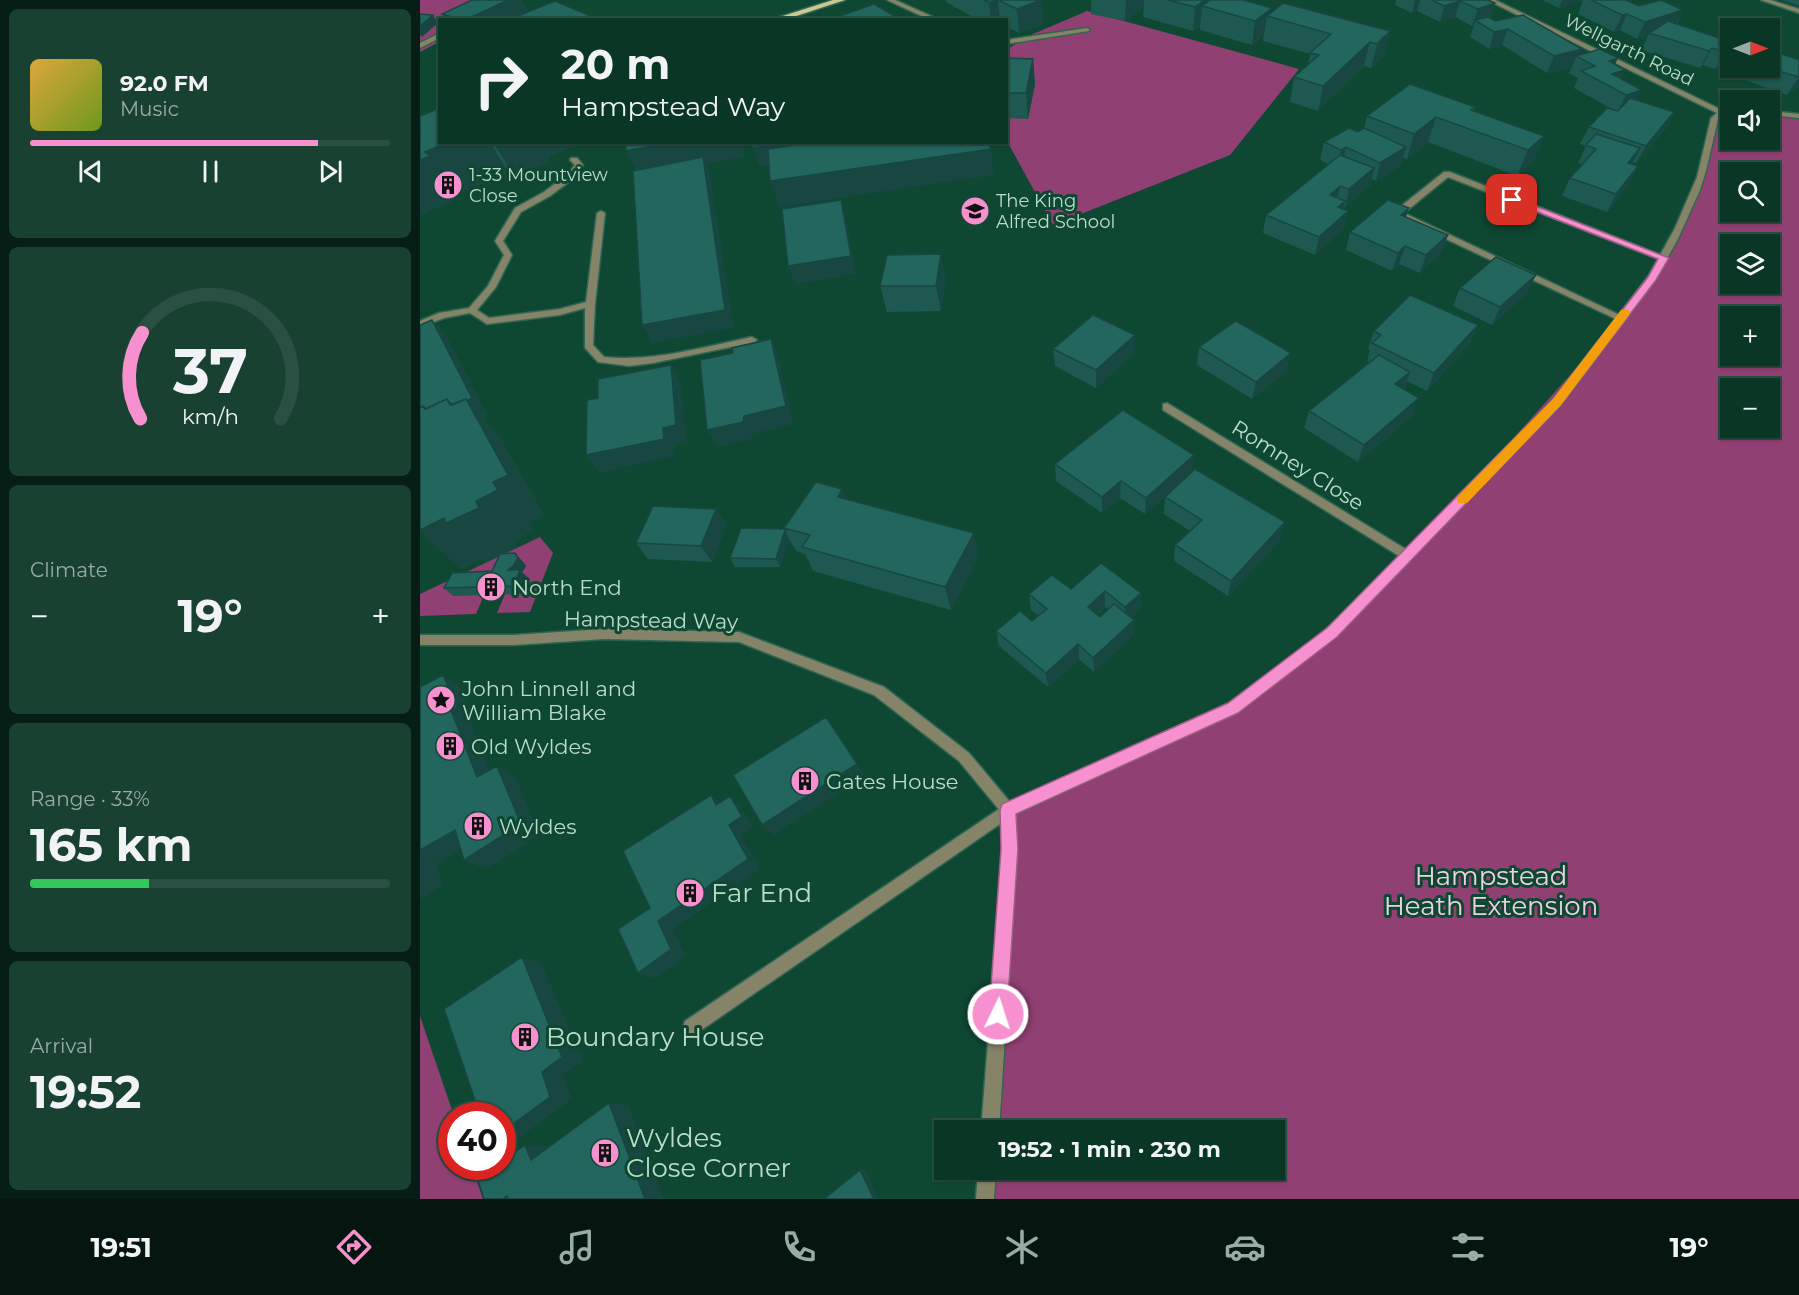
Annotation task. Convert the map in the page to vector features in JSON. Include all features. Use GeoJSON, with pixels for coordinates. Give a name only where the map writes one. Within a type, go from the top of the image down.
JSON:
{"type":"FeatureCollection","features":[{"type":"Feature","properties":{"kind":"main road"},"geometry":{"type":"LineString","coordinates":[[781,18],[841,0]]}},
{"type":"Feature","properties":{"kind":"street"},"geometry":{"type":"LineString","coordinates":[[890,0],[932,18]]}},
{"type":"Feature","properties":{"kind":"street","name":"Wellgarth Road"},"geometry":{"type":"LineString","coordinates":[[1490,0],[1720,108]]}},
{"type":"Feature","properties":{"kind":"street"},"geometry":{"type":"LineString","coordinates":[[1764,0],[1799,11]]}},
{"type":"Feature","properties":{"kind":"street"},"geometry":{"type":"LineString","coordinates":[[1008,42],[1087,30]]}},
{"type":"Feature","properties":{"kind":"street"},"geometry":{"type":"LineString","coordinates":[[420,46],[438,36]]}},
{"type":"Feature","properties":{"kind":"street"},"geometry":{"type":"LineString","coordinates":[[1780,114],[1799,116]]}},
{"type":"Feature","properties":{"kind":"street"},"geometry":{"type":"LineString","coordinates":[[691,1028],[1008,810],[1233,708],[1332,632],[1557,402],[1652,278],[1664,258],[1701,177],[1714,119],[1720,115]]}},
{"type":"Feature","properties":{"kind":"street"},"geometry":{"type":"LineString","coordinates":[[420,324],[442,315],[472,310],[492,287],[501,272],[508,255],[500,242],[518,210],[547,194],[571,176],[579,165],[574,160]]}},
{"type":"Feature","properties":{"kind":"street"},"geometry":{"type":"LineString","coordinates":[[1621,318],[1398,213],[1447,174],[1664,258]]}},
{"type":"Feature","properties":{"kind":"street"},"geometry":{"type":"LineString","coordinates":[[601,213],[590,304],[588,346],[601,360],[628,363],[653,360],[752,340]]}},
{"type":"Feature","properties":{"kind":"street"},"geometry":{"type":"LineString","coordinates":[[472,310],[487,321],[560,312],[590,304]]}},
{"type":"Feature","properties":{"kind":"street","name":"Romney Close"},"geometry":{"type":"LineString","coordinates":[[1167,407],[1408,556]]}},
{"type":"Feature","properties":{"kind":"street","name":"Hampstead Way"},"geometry":{"type":"LineString","coordinates":[[420,640],[514,640],[604,634],[740,637],[879,691],[964,757],[1008,810]]}},
{"type":"Feature","properties":{"kind":"street"},"geometry":{"type":"LineString","coordinates":[[991,1120],[1010,849],[1008,810]]}},
{"type":"Feature","properties":{"kind":"street"},"geometry":{"type":"LineString","coordinates":[[985,1199],[986,1180]]}},
{"type":"Feature","properties":{"kind":"green space"},"geometry":{"type":"Polygon","coordinates":[[[420,0],[522,0],[486,18],[438,18],[438,43],[420,52],[420,0]]]}},
{"type":"Feature","properties":{"kind":"green space"},"geometry":{"type":"Polygon","coordinates":[[[1087,11],[1299,69],[1230,155],[1053,225],[1008,143],[1008,49],[1026,37],[1087,11]]]}},
{"type":"Feature","properties":{"kind":"green space","name":"Hampstead Heath Extension"},"geometry":{"type":"Polygon","coordinates":[[[1780,114],[1799,116],[1799,1199],[985,1199],[986,1180],[1285,1180],[1285,1120],[991,1120],[1008,810],[1233,708],[1408,556],[1621,318],[1664,258],[1709,151],[1714,119],[1720,116],[1720,150],[1780,150],[1780,114]]]}},
{"type":"Feature","properties":{"kind":"green space"},"geometry":{"type":"Polygon","coordinates":[[[540,537],[553,553],[530,612],[497,613],[505,594],[526,566],[523,562],[484,595],[476,614],[420,616],[420,594],[540,537]]]}},
{"type":"Feature","properties":{"kind":"green space"},"geometry":{"type":"Polygon","coordinates":[[[420,1016],[449,1102],[438,1102],[438,1180],[476,1180],[483,1199],[420,1199],[420,1016]]]}},
{"type":"Feature","properties":{"kind":"building"},"geometry":{"type":"Polygon","coordinates":[[[472,0],[508,0],[469,18],[455,18],[442,14],[472,0]]]}},
{"type":"Feature","properties":{"kind":"building"},"geometry":{"type":"Polygon","coordinates":[[[998,0],[1041,0],[1017,9],[998,0]]]}},
{"type":"Feature","properties":{"kind":"building"},"geometry":{"type":"Polygon","coordinates":[[[1168,0],[1205,0],[1195,7],[1168,0]]]}},
{"type":"Feature","properties":{"kind":"building"},"geometry":{"type":"Polygon","coordinates":[[[1210,0],[1243,0],[1272,8],[1255,21],[1202,6],[1210,0]]]}},
{"type":"Feature","properties":{"kind":"building"},"geometry":{"type":"Polygon","coordinates":[[[1432,0],[1488,0],[1495,3],[1478,9],[1460,1],[1444,6],[1432,0]]]}},
{"type":"Feature","properties":{"kind":"building"},"geometry":{"type":"Polygon","coordinates":[[[1591,0],[1626,0],[1639,6],[1661,0],[1683,10],[1645,22],[1627,14],[1622,15],[1591,0]]]}},
{"type":"Feature","properties":{"kind":"building"},"geometry":{"type":"Polygon","coordinates":[[[555,1],[593,17],[591,18],[513,18],[555,1]]]}},
{"type":"Feature","properties":{"kind":"building"},"geometry":{"type":"Polygon","coordinates":[[[1283,3],[1390,31],[1377,44],[1370,42],[1323,86],[1294,77],[1319,55],[1310,53],[1331,34],[1267,16],[1283,3]]]}},
{"type":"Feature","properties":{"kind":"building"},"geometry":{"type":"Polygon","coordinates":[[[874,4],[898,18],[842,18],[840,16],[874,4]]]}},
{"type":"Feature","properties":{"kind":"building"},"geometry":{"type":"Polygon","coordinates":[[[420,14],[433,15],[420,26],[420,14]]]}},
{"type":"Feature","properties":{"kind":"building"},"geometry":{"type":"Polygon","coordinates":[[[1523,15],[1582,49],[1554,56],[1508,29],[1494,32],[1475,20],[1488,17],[1495,21],[1523,15]]]}},
{"type":"Feature","properties":{"kind":"building"},"geometry":{"type":"Polygon","coordinates":[[[1668,21],[1720,38],[1720,50],[1712,48],[1709,51],[1649,33],[1668,21]]]}},
{"type":"Feature","properties":{"kind":"building"},"geometry":{"type":"Polygon","coordinates":[[[1600,49],[1618,58],[1609,61],[1625,70],[1612,74],[1642,90],[1626,95],[1581,71],[1595,66],[1576,56],[1600,49]]]}},
{"type":"Feature","properties":{"kind":"building"},"geometry":{"type":"Polygon","coordinates":[[[1780,53],[1799,60],[1799,77],[1780,71],[1780,53]]]}},
{"type":"Feature","properties":{"kind":"building"},"geometry":{"type":"Polygon","coordinates":[[[1008,58],[1033,59],[1026,93],[1008,93],[1008,58]]]}},
{"type":"Feature","properties":{"kind":"building"},"geometry":{"type":"Polygon","coordinates":[[[1410,84],[1475,107],[1471,110],[1544,136],[1528,150],[1436,117],[1414,134],[1367,116],[1410,84]]]}},
{"type":"Feature","properties":{"kind":"building"},"geometry":{"type":"Polygon","coordinates":[[[1630,98],[1674,112],[1646,146],[1589,127],[1607,108],[1618,111],[1630,98]]]}},
{"type":"Feature","properties":{"kind":"building"},"geometry":{"type":"Polygon","coordinates":[[[438,109],[438,144],[443,144],[425,152],[430,156],[420,160],[420,116],[438,109]]]}},
{"type":"Feature","properties":{"kind":"building"},"geometry":{"type":"Polygon","coordinates":[[[1349,128],[1358,132],[1364,128],[1406,147],[1380,163],[1346,147],[1341,150],[1324,142],[1349,128]]]}},
{"type":"Feature","properties":{"kind":"building"},"geometry":{"type":"Polygon","coordinates":[[[1596,134],[1640,148],[1628,163],[1638,166],[1616,194],[1570,178],[1596,149],[1586,145],[1596,134]]]}},
{"type":"Feature","properties":{"kind":"building"},"geometry":{"type":"Polygon","coordinates":[[[626,144],[663,144],[626,151],[626,144]]]}},
{"type":"Feature","properties":{"kind":"building"},"geometry":{"type":"Polygon","coordinates":[[[753,144],[785,144],[752,148],[753,144]]]}},
{"type":"Feature","properties":{"kind":"building"},"geometry":{"type":"Polygon","coordinates":[[[804,144],[989,144],[991,149],[770,181],[768,149],[804,144]]]}},
{"type":"Feature","properties":{"kind":"building"},"geometry":{"type":"Polygon","coordinates":[[[1340,155],[1374,168],[1349,189],[1340,186],[1330,195],[1345,201],[1338,207],[1348,211],[1319,237],[1266,215],[1340,155]]]}},
{"type":"Feature","properties":{"kind":"building"},"geometry":{"type":"Polygon","coordinates":[[[703,157],[725,310],[642,325],[633,171],[703,157]]]}},
{"type":"Feature","properties":{"kind":"building"},"geometry":{"type":"Polygon","coordinates":[[[841,200],[851,256],[788,266],[782,209],[841,200]]]}},
{"type":"Feature","properties":{"kind":"building"},"geometry":{"type":"Polygon","coordinates":[[[1388,200],[1409,208],[1401,215],[1448,235],[1426,255],[1405,246],[1398,253],[1350,232],[1388,200]]]}},
{"type":"Feature","properties":{"kind":"building"},"geometry":{"type":"Polygon","coordinates":[[[941,254],[936,286],[880,286],[887,255],[941,254]]]}},
{"type":"Feature","properties":{"kind":"building"},"geometry":{"type":"Polygon","coordinates":[[[1496,257],[1536,275],[1500,307],[1460,288],[1496,257]]]}},
{"type":"Feature","properties":{"kind":"building"},"geometry":{"type":"Polygon","coordinates":[[[1410,295],[1478,325],[1434,373],[1372,343],[1381,335],[1374,331],[1410,295]]]}},
{"type":"Feature","properties":{"kind":"building"},"geometry":{"type":"Polygon","coordinates":[[[1093,315],[1135,335],[1096,370],[1053,349],[1093,315]]]}},
{"type":"Feature","properties":{"kind":"building"},"geometry":{"type":"Polygon","coordinates":[[[432,320],[472,398],[452,405],[447,399],[426,409],[423,406],[420,408],[420,325],[432,320]]]}},
{"type":"Feature","properties":{"kind":"building"},"geometry":{"type":"Polygon","coordinates":[[[1236,321],[1291,353],[1256,382],[1199,347],[1236,321]]]}},
{"type":"Feature","properties":{"kind":"building"},"geometry":{"type":"Polygon","coordinates":[[[771,339],[786,406],[744,416],[743,422],[707,430],[700,360],[733,353],[732,348],[771,339]]]}},
{"type":"Feature","properties":{"kind":"building"},"geometry":{"type":"Polygon","coordinates":[[[1379,355],[1410,372],[1395,384],[1419,398],[1364,445],[1309,411],[1379,355]]]}},
{"type":"Feature","properties":{"kind":"building"},"geometry":{"type":"Polygon","coordinates":[[[671,365],[676,425],[663,428],[664,439],[586,455],[587,400],[598,398],[598,379],[671,365]]]}},
{"type":"Feature","properties":{"kind":"building"},"geometry":{"type":"Polygon","coordinates":[[[447,399],[450,405],[466,399],[508,475],[493,482],[498,490],[476,501],[479,508],[446,523],[444,518],[420,530],[420,408],[423,406],[425,409],[447,399]]]}},
{"type":"Feature","properties":{"kind":"building"},"geometry":{"type":"Polygon","coordinates":[[[1123,410],[1194,455],[1146,498],[1121,481],[1102,497],[1055,464],[1123,410]]]}},
{"type":"Feature","properties":{"kind":"building"},"geometry":{"type":"Polygon","coordinates":[[[1195,469],[1285,522],[1231,581],[1175,545],[1202,520],[1165,497],[1195,469]]]}},
{"type":"Feature","properties":{"kind":"building"},"geometry":{"type":"Polygon","coordinates":[[[816,482],[842,489],[838,497],[974,533],[945,587],[802,547],[810,535],[784,528],[816,482]]]}},
{"type":"Feature","properties":{"kind":"building"},"geometry":{"type":"Polygon","coordinates":[[[653,506],[716,509],[701,546],[636,543],[653,506]]]}},
{"type":"Feature","properties":{"kind":"building"},"geometry":{"type":"Polygon","coordinates":[[[741,528],[784,529],[776,559],[730,558],[741,528]]]}},
{"type":"Feature","properties":{"kind":"building"},"geometry":{"type":"Polygon","coordinates":[[[515,553],[518,558],[508,570],[520,570],[513,586],[444,588],[452,573],[492,571],[500,554],[515,553]]]}},
{"type":"Feature","properties":{"kind":"building"},"geometry":{"type":"Polygon","coordinates":[[[1101,563],[1141,593],[1125,607],[1105,591],[1088,607],[1100,617],[1114,604],[1134,620],[1093,658],[1078,644],[1046,673],[996,631],[1020,611],[1032,621],[1047,609],[1029,594],[1052,575],[1071,589],[1101,563]]]}},
{"type":"Feature","properties":{"kind":"building"},"geometry":{"type":"Polygon","coordinates":[[[443,675],[457,707],[451,710],[477,777],[497,766],[521,824],[464,860],[455,830],[420,850],[420,687],[443,675]]]}},
{"type":"Feature","properties":{"kind":"building","name":"Gates House"},"geometry":{"type":"Polygon","coordinates":[[[826,717],[857,764],[762,825],[733,775],[826,717]]]}},
{"type":"Feature","properties":{"kind":"building","name":"Far End"},"geometry":{"type":"Polygon","coordinates":[[[711,795],[716,805],[730,796],[742,816],[729,825],[748,859],[658,921],[671,949],[638,973],[618,929],[650,908],[623,851],[711,795]]]}},
{"type":"Feature","properties":{"kind":"building","name":"Boundary House"},"geometry":{"type":"Polygon","coordinates":[[[522,957],[562,1057],[542,1072],[550,1097],[516,1122],[516,1102],[476,1102],[444,1009],[522,957]]]}},
{"type":"Feature","properties":{"kind":"building","name":"Wyldes Close Corner"},"geometry":{"type":"Polygon","coordinates":[[[609,1103],[645,1199],[508,1199],[507,1196],[503,1199],[484,1199],[478,1180],[516,1180],[516,1151],[525,1145],[531,1160],[609,1103]]]}},
{"type":"Feature","properties":{"kind":"building"},"geometry":{"type":"Polygon","coordinates":[[[860,1170],[874,1199],[824,1199],[860,1170]]]}},
{"type":"Feature","properties":{"kind":"slow traffic"},"geometry":{"type":"LineString","coordinates":[[1463,499],[1557,402],[1625,313]]}},
{"type":"Feature","properties":{"kind":"place","name":"1-33 Mountview Close"},"geometry":{"type":"Point","coordinates":[448,185]}},
{"type":"Feature","properties":{"kind":"place","name":"The King Alfred School"},"geometry":{"type":"Point","coordinates":[975,211]}},
{"type":"Feature","properties":{"kind":"place","name":"North End"},"geometry":{"type":"Point","coordinates":[491,587]}},
{"type":"Feature","properties":{"kind":"place","name":"John Linnell and William Blake"},"geometry":{"type":"Point","coordinates":[441,700]}},
{"type":"Feature","properties":{"kind":"place","name":"Old Wyldes"},"geometry":{"type":"Point","coordinates":[450,746]}},
{"type":"Feature","properties":{"kind":"place","name":"Gates House"},"geometry":{"type":"Point","coordinates":[805,781]}},
{"type":"Feature","properties":{"kind":"place","name":"Wyldes"},"geometry":{"type":"Point","coordinates":[478,826]}},
{"type":"Feature","properties":{"kind":"place","name":"Far End"},"geometry":{"type":"Point","coordinates":[690,893]}},
{"type":"Feature","properties":{"kind":"place","name":"Boundary House"},"geometry":{"type":"Point","coordinates":[525,1037]}},
{"type":"Feature","properties":{"kind":"place","name":"Wyldes Close Corner"},"geometry":{"type":"Point","coordinates":[605,1153]}},
{"type":"Feature","properties":{"kind":"route"},"geometry":{"type":"LineString","coordinates":[[998,1014],[1010,849],[1008,810],[1233,708],[1332,632],[1557,402],[1652,278],[1664,258],[1512,200]]}}]}
